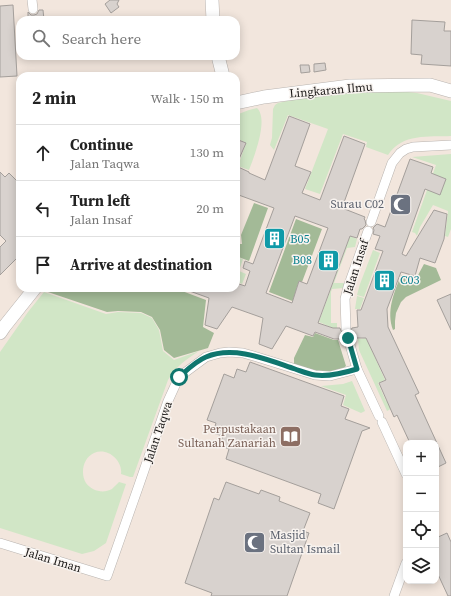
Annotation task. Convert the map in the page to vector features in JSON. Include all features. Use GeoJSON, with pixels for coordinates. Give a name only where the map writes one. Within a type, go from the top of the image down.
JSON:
{"type":"FeatureCollection","features":[{"type":"Feature","properties":{"kind":"street"},"geometry":{"type":"LineString","coordinates":[[212,0],[213,16]]}},
{"type":"Feature","properties":{"kind":"street"},"geometry":{"type":"LineString","coordinates":[[219,60],[222,72]]}},
{"type":"Feature","properties":{"kind":"street","name":"Lingkaran Ilmu"},"geometry":{"type":"LineString","coordinates":[[240,102],[264,97],[350,86],[430,85],[451,91]]}},
{"type":"Feature","properties":{"kind":"street"},"geometry":{"type":"LineString","coordinates":[[371,222],[392,163],[400,153],[412,147],[451,145]]}},
{"type":"Feature","properties":{"kind":"street","name":"Jalan Insaf"},"geometry":{"type":"LineString","coordinates":[[346,328],[345,299],[368,231]]}},
{"type":"Feature","properties":{"kind":"street"},"geometry":{"type":"LineString","coordinates":[[0,333],[32,292]]}},
{"type":"Feature","properties":{"kind":"street"},"geometry":{"type":"LineString","coordinates":[[348,338],[357,369],[403,468]]}},
{"type":"Feature","properties":{"kind":"street","name":"Jalan Taqwa"},"geometry":{"type":"LineString","coordinates":[[107,576],[168,401],[179,377],[191,367],[206,357],[229,352],[243,353],[315,375],[330,376],[357,369]]}},
{"type":"Feature","properties":{"kind":"street","name":"Jalan Iman"},"geometry":{"type":"LineString","coordinates":[[0,543],[107,576]]}},
{"type":"Feature","properties":{"kind":"street"},"geometry":{"type":"LineString","coordinates":[[394,596],[403,571]]}},
{"type":"Feature","properties":{"kind":"shaded area"},"geometry":{"type":"Polygon","coordinates":[[[0,0],[451,0],[451,596],[0,596],[0,0]]]}},
{"type":"Feature","properties":{"kind":"green space"},"geometry":{"type":"Polygon","coordinates":[[[331,91],[408,92],[451,101],[451,136],[425,137],[408,140],[394,148],[388,155],[366,147],[367,142],[343,134],[320,194],[305,189],[328,129],[288,115],[274,150],[270,145],[272,138],[273,109],[278,103],[331,91]]]}},
{"type":"Feature","properties":{"kind":"green space"},"geometry":{"type":"Polygon","coordinates":[[[257,108],[262,120],[257,148],[249,170],[240,167],[240,160],[246,143],[240,140],[240,113],[257,108]]]}},
{"type":"Feature","properties":{"kind":"green space"},"geometry":{"type":"Polygon","coordinates":[[[451,154],[451,229],[448,237],[445,236],[448,211],[433,205],[420,227],[417,236],[412,232],[436,165],[412,157],[451,154]]]}},
{"type":"Feature","properties":{"kind":"green space"},"geometry":{"type":"Polygon","coordinates":[[[254,203],[268,208],[249,261],[240,258],[240,244],[242,244],[241,235],[254,203]]]}},
{"type":"Feature","properties":{"kind":"green space"},"geometry":{"type":"Polygon","coordinates":[[[296,219],[322,229],[302,282],[299,281],[296,290],[295,302],[269,292],[296,219]]]}},
{"type":"Feature","properties":{"kind":"green space"},"geometry":{"type":"Polygon","coordinates":[[[350,236],[357,239],[355,247],[347,248],[334,283],[345,283],[344,288],[332,289],[331,292],[331,323],[337,323],[337,328],[333,328],[319,322],[350,236]]]}},
{"type":"Feature","properties":{"kind":"green space"},"geometry":{"type":"Polygon","coordinates":[[[373,250],[380,253],[364,297],[357,295],[373,250]]]}},
{"type":"Feature","properties":{"kind":"green space"},"geometry":{"type":"Polygon","coordinates":[[[240,258],[243,259],[240,268],[240,258]]]}},
{"type":"Feature","properties":{"kind":"green space"},"geometry":{"type":"Polygon","coordinates":[[[424,264],[436,268],[441,280],[406,297],[401,302],[396,313],[395,329],[393,330],[390,316],[392,302],[401,275],[413,279],[417,277],[424,264]]]}},
{"type":"Feature","properties":{"kind":"green space"},"geometry":{"type":"Polygon","coordinates":[[[240,271],[246,274],[242,284],[240,283],[240,271]]]}},
{"type":"Feature","properties":{"kind":"green space"},"geometry":{"type":"Polygon","coordinates":[[[44,292],[106,314],[118,312],[141,313],[152,318],[159,330],[163,351],[174,360],[199,351],[178,367],[168,380],[133,477],[121,474],[120,464],[114,456],[104,452],[99,452],[90,455],[87,458],[83,475],[88,486],[94,490],[109,491],[119,482],[126,484],[106,543],[94,551],[82,554],[0,528],[0,352],[44,292]]]}},
{"type":"Feature","properties":{"kind":"green space"},"geometry":{"type":"Polygon","coordinates":[[[48,292],[185,292],[206,300],[203,327],[214,333],[208,348],[174,358],[164,350],[160,330],[152,317],[141,312],[107,312],[48,292]]]}},
{"type":"Feature","properties":{"kind":"green space"},"geometry":{"type":"Polygon","coordinates":[[[357,296],[364,298],[360,309],[355,309],[357,296]]]}},
{"type":"Feature","properties":{"kind":"green space"},"geometry":{"type":"Polygon","coordinates":[[[315,333],[338,340],[346,366],[335,371],[320,372],[312,371],[294,364],[294,358],[305,335],[313,337],[315,333]]]}},
{"type":"Feature","properties":{"kind":"green space"},"geometry":{"type":"Polygon","coordinates":[[[366,338],[385,380],[378,383],[386,401],[389,400],[393,408],[387,411],[359,350],[358,339],[366,338]]]}},
{"type":"Feature","properties":{"kind":"green space"},"geometry":{"type":"Polygon","coordinates":[[[352,381],[365,411],[361,413],[343,405],[346,395],[321,386],[343,384],[352,381]]]}},
{"type":"Feature","properties":{"kind":"building"},"geometry":{"type":"Polygon","coordinates":[[[110,0],[119,0],[117,4],[119,7],[111,13],[105,4],[110,0]]]}},
{"type":"Feature","properties":{"kind":"building"},"geometry":{"type":"Polygon","coordinates":[[[13,5],[16,76],[0,77],[0,6],[13,5]]]}},
{"type":"Feature","properties":{"kind":"building"},"geometry":{"type":"Polygon","coordinates":[[[39,10],[43,10],[44,16],[28,16],[28,12],[31,15],[37,14],[39,10]]]}},
{"type":"Feature","properties":{"kind":"building"},"geometry":{"type":"Polygon","coordinates":[[[412,20],[445,22],[444,31],[451,31],[451,66],[421,64],[422,55],[411,54],[412,20]]]}},
{"type":"Feature","properties":{"kind":"building"},"geometry":{"type":"Polygon","coordinates":[[[325,63],[326,70],[314,72],[314,64],[325,63]]]}},
{"type":"Feature","properties":{"kind":"building"},"geometry":{"type":"Polygon","coordinates":[[[300,65],[309,65],[310,72],[301,73],[300,65]]]}},
{"type":"Feature","properties":{"kind":"building"},"geometry":{"type":"Polygon","coordinates":[[[289,116],[310,124],[295,166],[311,172],[302,193],[320,200],[344,136],[365,144],[342,208],[365,217],[364,219],[366,225],[360,229],[357,238],[350,236],[318,323],[333,328],[340,328],[344,334],[342,339],[334,339],[315,332],[313,336],[286,326],[272,349],[259,344],[263,318],[232,307],[217,329],[205,325],[209,298],[192,292],[240,292],[240,284],[245,286],[250,271],[243,268],[245,261],[253,264],[274,208],[240,195],[240,168],[265,180],[289,116]],[[295,216],[266,293],[292,303],[299,281],[307,284],[328,228],[295,216]]]}},
{"type":"Feature","properties":{"kind":"building"},"geometry":{"type":"Polygon","coordinates":[[[240,141],[246,143],[240,157],[240,141]]]}},
{"type":"Feature","properties":{"kind":"building"},"geometry":{"type":"Polygon","coordinates":[[[410,159],[433,167],[431,173],[446,179],[440,195],[425,189],[402,254],[406,256],[434,210],[447,214],[444,239],[435,263],[420,258],[415,276],[401,272],[387,309],[388,327],[419,393],[415,395],[436,440],[409,440],[397,415],[394,417],[379,383],[386,380],[366,338],[354,338],[350,332],[352,328],[358,327],[357,310],[361,310],[383,251],[375,249],[380,236],[373,234],[373,228],[377,224],[385,227],[410,159]]]}},
{"type":"Feature","properties":{"kind":"building"},"geometry":{"type":"Polygon","coordinates":[[[0,172],[5,177],[9,173],[16,180],[16,259],[0,275],[0,247],[6,241],[0,235],[0,172]]]}},
{"type":"Feature","properties":{"kind":"building"},"geometry":{"type":"Polygon","coordinates":[[[451,294],[451,330],[437,300],[451,294]]]}},
{"type":"Feature","properties":{"kind":"building","name":"Perpustakaan Sultanah Zanariah"},"geometry":{"type":"Polygon","coordinates":[[[250,362],[344,396],[341,406],[349,409],[345,419],[370,428],[362,431],[334,509],[318,503],[321,494],[226,459],[229,449],[219,445],[223,436],[213,433],[216,423],[207,420],[224,374],[234,378],[237,369],[246,372],[250,362]]]}},
{"type":"Feature","properties":{"kind":"building"},"geometry":{"type":"Polygon","coordinates":[[[439,448],[446,463],[439,466],[439,448]]]}},
{"type":"Feature","properties":{"kind":"building","name":"Masjid Sultan Ismail"},"geometry":{"type":"Polygon","coordinates":[[[226,482],[259,494],[261,490],[280,497],[279,501],[310,513],[303,531],[309,533],[287,596],[211,596],[212,593],[185,583],[214,498],[219,500],[226,482]]]}},
{"type":"Feature","properties":{"kind":"building"},"geometry":{"type":"Polygon","coordinates":[[[447,533],[451,542],[451,596],[448,596],[439,576],[439,537],[447,533]]]}},
{"type":"Feature","properties":{"kind":"place","name":"Surau C02"},"geometry":{"type":"Point","coordinates":[400,204]}},
{"type":"Feature","properties":{"kind":"place","name":"B05"},"geometry":{"type":"Point","coordinates":[274,239]}},
{"type":"Feature","properties":{"kind":"place","name":"B08"},"geometry":{"type":"Point","coordinates":[328,260]}},
{"type":"Feature","properties":{"kind":"place","name":"C03"},"geometry":{"type":"Point","coordinates":[385,280]}},
{"type":"Feature","properties":{"kind":"place","name":"Perpustakaan Sultanah Zanariah"},"geometry":{"type":"Point","coordinates":[291,436]}},
{"type":"Feature","properties":{"kind":"place","name":"Masjid Sultan Ismail"},"geometry":{"type":"Point","coordinates":[254,542]}},
{"type":"Feature","properties":{"kind":"route"},"geometry":{"type":"LineString","coordinates":[[179,377],[206,357],[229,352],[243,353],[315,375],[330,376],[357,369],[348,338]]}}]}
